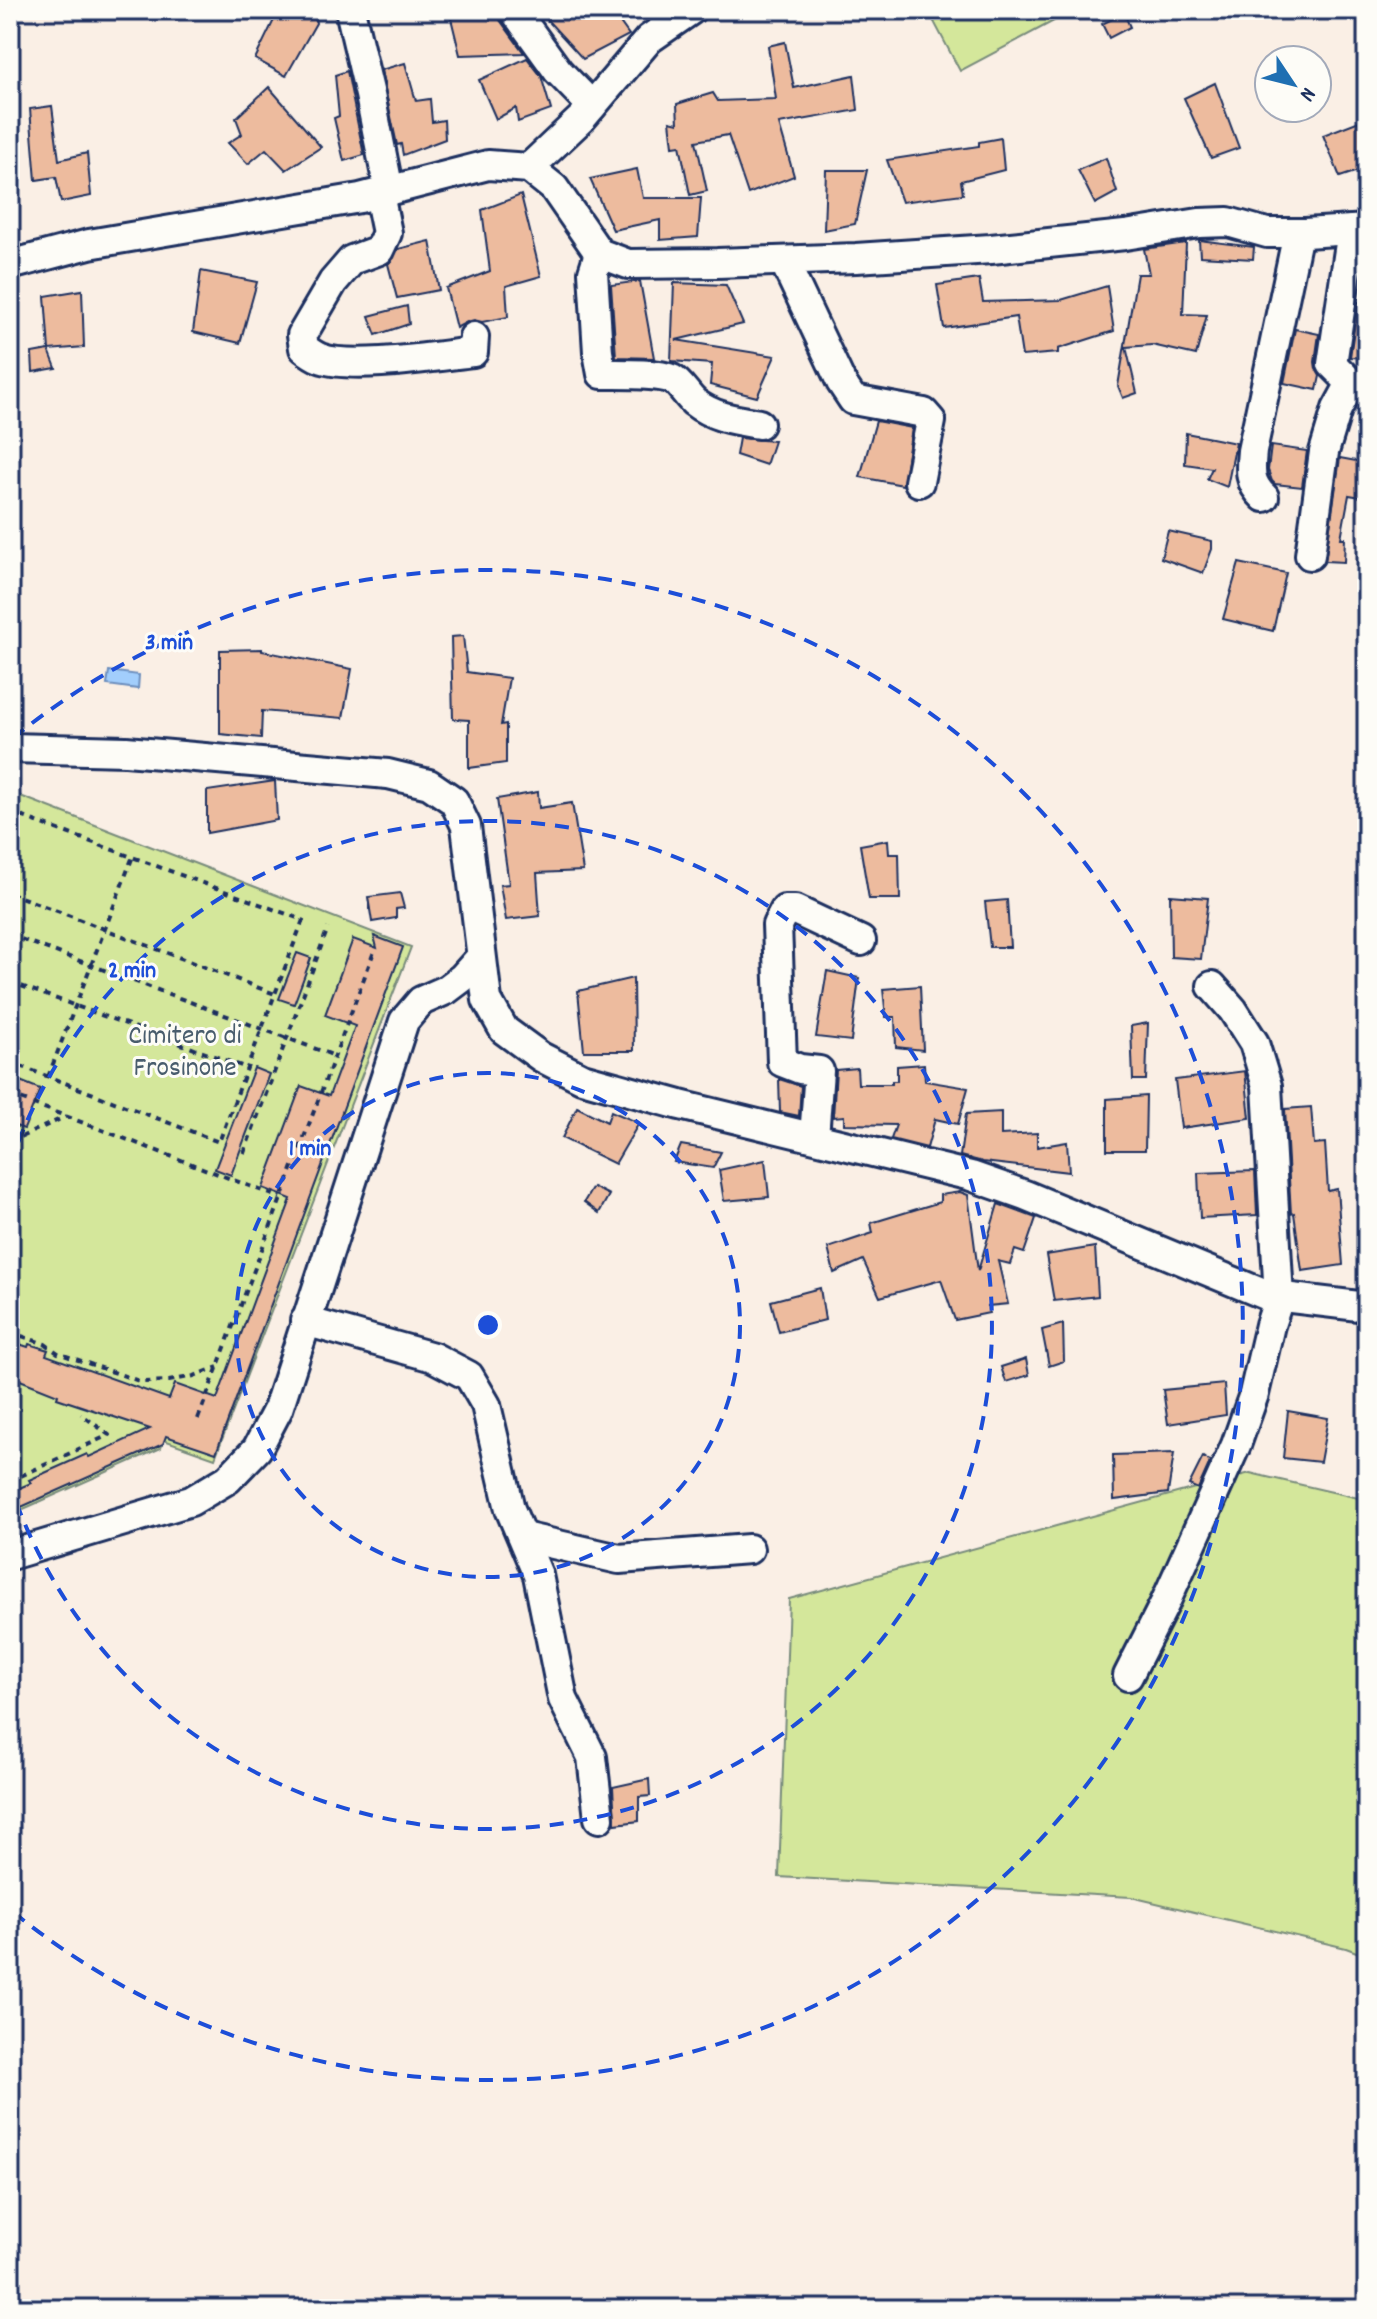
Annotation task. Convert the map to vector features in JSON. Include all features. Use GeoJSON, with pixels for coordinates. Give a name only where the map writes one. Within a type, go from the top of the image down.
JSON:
{"type":"FeatureCollection","features":[{"type":"Feature","properties":{"kind":"street"},"geometry":{"type":"LineString","coordinates":[[350,10],[374,110],[387,233],[379,250],[352,260],[333,282],[302,335],[304,348],[320,358],[343,363],[423,358],[473,352],[474,337]]}},
{"type":"Feature","properties":{"kind":"street"},"geometry":{"type":"LineString","coordinates":[[514,10],[558,71],[592,106]]}},
{"type":"Feature","properties":{"kind":"street"},"geometry":{"type":"LineString","coordinates":[[529,168],[592,106],[649,39],[691,10]]}},
{"type":"Feature","properties":{"kind":"street"},"geometry":{"type":"LineString","coordinates":[[10,265],[89,244],[384,192],[488,165],[529,168],[554,188],[599,253],[628,264],[784,261],[991,249],[1228,222],[1267,233],[1360,229],[1332,364],[1348,380],[1349,387],[1337,409],[1324,452],[1310,555]]}},
{"type":"Feature","properties":{"kind":"street"},"geometry":{"type":"LineString","coordinates":[[1264,497],[1255,489],[1249,475],[1252,451],[1298,233]]}},
{"type":"Feature","properties":{"kind":"street"},"geometry":{"type":"LineString","coordinates":[[599,253],[593,272],[602,374],[673,379],[691,400],[707,412],[759,424]]}},
{"type":"Feature","properties":{"kind":"street"},"geometry":{"type":"LineString","coordinates":[[784,261],[841,382],[853,400],[924,413],[931,421],[919,482]]}},
{"type":"Feature","properties":{"kind":"street"},"geometry":{"type":"LineString","coordinates":[[10,748],[126,751],[388,774],[429,784],[454,801],[466,826],[487,1000],[504,1030],[541,1057],[582,1078],[971,1176],[1025,1195],[1266,1295],[1367,1307]]}},
{"type":"Feature","properties":{"kind":"street"},"geometry":{"type":"LineString","coordinates":[[814,1137],[819,1071],[800,1069],[782,1062],[777,925],[785,910],[795,910],[861,941]]}},
{"type":"Feature","properties":{"kind":"street"},"geometry":{"type":"LineString","coordinates":[[10,1555],[191,1501],[228,1479],[257,1449],[278,1409],[404,1021],[421,1001],[446,990],[480,958]]}},
{"type":"Feature","properties":{"kind":"street"},"geometry":{"type":"LineString","coordinates":[[1128,1676],[1165,1603],[1236,1445],[1254,1394],[1279,1298],[1267,1086],[1254,1043],[1233,1010],[1212,986]]}},
{"type":"Feature","properties":{"kind":"street"},"geometry":{"type":"LineString","coordinates":[[446,990],[467,998],[497,1017]]}},
{"type":"Feature","properties":{"kind":"street"},"geometry":{"type":"LineString","coordinates":[[305,1321],[433,1357],[469,1376],[486,1405],[510,1509],[538,1575],[563,1699],[592,1757],[599,1818]]}},
{"type":"Feature","properties":{"kind":"street"},"geometry":{"type":"LineString","coordinates":[[523,1537],[619,1559],[749,1549]]}},
{"type":"Feature","properties":{"kind":"path"},"geometry":{"type":"LineString","coordinates":[[10,812],[303,920],[219,1142],[10,1062]]}},
{"type":"Feature","properties":{"kind":"path"},"geometry":{"type":"LineString","coordinates":[[48,1077],[133,856]]}},
{"type":"Feature","properties":{"kind":"path"},"geometry":{"type":"LineString","coordinates":[[10,893],[275,994]]}},
{"type":"Feature","properties":{"kind":"path"},"geometry":{"type":"LineString","coordinates":[[244,1153],[328,928]]}},
{"type":"Feature","properties":{"kind":"path"},"geometry":{"type":"LineString","coordinates":[[10,935],[335,1056]]}},
{"type":"Feature","properties":{"kind":"path"},"geometry":{"type":"LineString","coordinates":[[198,1419],[375,949]]}},
{"type":"Feature","properties":{"kind":"path"},"geometry":{"type":"LineString","coordinates":[[10,982],[247,1068]]}},
{"type":"Feature","properties":{"kind":"path"},"geometry":{"type":"LineString","coordinates":[[10,1095],[281,1198]]}},
{"type":"Feature","properties":{"kind":"path"},"geometry":{"type":"LineString","coordinates":[[10,1142],[67,1116]]}},
{"type":"Feature","properties":{"kind":"path"},"geometry":{"type":"LineString","coordinates":[[10,1332],[45,1344],[58,1353],[142,1382],[169,1381],[218,1367]]}},
{"type":"Feature","properties":{"kind":"path"},"geometry":{"type":"LineString","coordinates":[[10,1481],[109,1435],[81,1414]]}},
{"type":"Feature","properties":{"kind":"green space"},"geometry":{"type":"Polygon","coordinates":[[[942,10],[1062,10],[1065,15],[960,71],[931,16],[942,10]]]}},
{"type":"Feature","properties":{"kind":"green space","name":"Cimitero di Frosinone"},"geometry":{"type":"Polygon","coordinates":[[[10,792],[411,947],[215,1458],[164,1440],[161,1448],[10,1515],[10,792]]]}},
{"type":"Feature","properties":{"kind":"green space"},"geometry":{"type":"Polygon","coordinates":[[[1250,1473],[1367,1500],[1367,1956],[1346,1948],[1131,1897],[779,1877],[789,1599],[1250,1473]]]}},
{"type":"Feature","properties":{"kind":"water"},"geometry":{"type":"Polygon","coordinates":[[[109,671],[139,675],[138,689],[107,685],[109,671]]]}},
{"type":"Feature","properties":{"kind":"building"},"geometry":{"type":"Polygon","coordinates":[[[273,10],[314,10],[316,23],[286,76],[255,59],[275,18],[273,10]]]}},
{"type":"Feature","properties":{"kind":"building"},"geometry":{"type":"Polygon","coordinates":[[[449,10],[497,10],[500,20],[524,53],[460,55],[449,10]]]}},
{"type":"Feature","properties":{"kind":"building"},"geometry":{"type":"Polygon","coordinates":[[[538,10],[611,10],[629,35],[583,59],[538,10]]]}},
{"type":"Feature","properties":{"kind":"building"},"geometry":{"type":"Polygon","coordinates":[[[1124,13],[1130,27],[1109,38],[1102,24],[1124,13]]]}},
{"type":"Feature","properties":{"kind":"building"},"geometry":{"type":"Polygon","coordinates":[[[785,42],[794,88],[854,75],[858,110],[779,124],[794,176],[748,194],[728,135],[696,141],[707,191],[690,195],[680,145],[673,146],[670,121],[678,123],[677,104],[713,93],[718,101],[776,99],[768,46],[785,42]]]}},
{"type":"Feature","properties":{"kind":"building"},"geometry":{"type":"Polygon","coordinates":[[[527,58],[541,76],[551,110],[518,122],[516,108],[496,119],[479,80],[527,58]]]}},
{"type":"Feature","properties":{"kind":"building"},"geometry":{"type":"Polygon","coordinates":[[[405,63],[416,101],[430,99],[432,122],[444,120],[445,139],[403,155],[401,144],[397,145],[381,70],[405,63]]]}},
{"type":"Feature","properties":{"kind":"building"},"geometry":{"type":"Polygon","coordinates":[[[347,71],[364,155],[344,161],[334,118],[339,116],[335,75],[347,71]]]}},
{"type":"Feature","properties":{"kind":"building"},"geometry":{"type":"Polygon","coordinates":[[[1215,83],[1239,148],[1211,158],[1184,98],[1215,83]]]}},
{"type":"Feature","properties":{"kind":"building"},"geometry":{"type":"Polygon","coordinates":[[[269,87],[321,147],[286,170],[266,149],[248,164],[228,143],[242,134],[236,118],[269,87]]]}},
{"type":"Feature","properties":{"kind":"building"},"geometry":{"type":"Polygon","coordinates":[[[52,106],[59,160],[87,153],[91,196],[61,202],[56,177],[36,180],[30,109],[52,106]]]}},
{"type":"Feature","properties":{"kind":"building"},"geometry":{"type":"Polygon","coordinates":[[[1367,118],[1367,168],[1340,177],[1323,135],[1367,118]]]}},
{"type":"Feature","properties":{"kind":"building"},"geometry":{"type":"Polygon","coordinates":[[[1001,138],[1004,170],[961,181],[963,194],[902,202],[887,160],[979,146],[979,142],[1001,138]]]}},
{"type":"Feature","properties":{"kind":"building"},"geometry":{"type":"Polygon","coordinates":[[[1106,158],[1117,192],[1095,204],[1078,170],[1106,158]]]}},
{"type":"Feature","properties":{"kind":"building"},"geometry":{"type":"Polygon","coordinates":[[[637,169],[643,198],[701,198],[698,237],[660,240],[660,220],[613,230],[590,179],[637,169]]]}},
{"type":"Feature","properties":{"kind":"building"},"geometry":{"type":"Polygon","coordinates":[[[826,170],[867,170],[855,224],[824,230],[826,170]]]}},
{"type":"Feature","properties":{"kind":"building"},"geometry":{"type":"Polygon","coordinates":[[[521,195],[541,276],[506,286],[508,317],[482,322],[474,320],[456,328],[446,288],[490,271],[482,210],[521,195]]]}},
{"type":"Feature","properties":{"kind":"building"},"geometry":{"type":"Polygon","coordinates":[[[1199,240],[1254,247],[1253,259],[1200,256],[1199,240]]]}},
{"type":"Feature","properties":{"kind":"building"},"geometry":{"type":"Polygon","coordinates":[[[430,241],[439,290],[397,298],[388,264],[398,249],[430,241]]]}},
{"type":"Feature","properties":{"kind":"building"},"geometry":{"type":"Polygon","coordinates":[[[1186,243],[1183,314],[1207,315],[1196,355],[1152,345],[1126,347],[1137,393],[1123,398],[1118,386],[1137,274],[1149,274],[1144,249],[1186,243]]]}},
{"type":"Feature","properties":{"kind":"building"},"geometry":{"type":"Polygon","coordinates":[[[201,271],[257,282],[240,343],[193,332],[201,271]]]}},
{"type":"Feature","properties":{"kind":"building"},"geometry":{"type":"Polygon","coordinates":[[[979,279],[983,302],[1061,300],[1107,286],[1114,331],[1058,349],[1058,353],[1022,356],[1016,317],[944,328],[937,285],[979,279]]]}},
{"type":"Feature","properties":{"kind":"building"},"geometry":{"type":"Polygon","coordinates":[[[640,281],[654,358],[616,357],[611,285],[640,281]]]}},
{"type":"Feature","properties":{"kind":"building"},"geometry":{"type":"Polygon","coordinates":[[[674,283],[726,285],[743,324],[676,340],[775,356],[757,397],[710,385],[712,364],[671,361],[674,283]]]}},
{"type":"Feature","properties":{"kind":"building"},"geometry":{"type":"Polygon","coordinates":[[[82,290],[84,347],[49,350],[45,296],[82,290]]]}},
{"type":"Feature","properties":{"kind":"building"},"geometry":{"type":"Polygon","coordinates":[[[1358,302],[1367,303],[1367,358],[1350,357],[1358,302]]]}},
{"type":"Feature","properties":{"kind":"building"},"geometry":{"type":"Polygon","coordinates":[[[407,306],[409,324],[376,335],[369,316],[407,306]]]}},
{"type":"Feature","properties":{"kind":"building"},"geometry":{"type":"Polygon","coordinates":[[[1295,329],[1319,334],[1315,362],[1320,376],[1317,390],[1284,383],[1295,329]]]}},
{"type":"Feature","properties":{"kind":"building"},"geometry":{"type":"Polygon","coordinates":[[[49,350],[56,368],[33,372],[32,353],[49,350]]]}},
{"type":"Feature","properties":{"kind":"building"},"geometry":{"type":"Polygon","coordinates":[[[876,421],[912,428],[903,485],[860,477],[876,421]]]}},
{"type":"Feature","properties":{"kind":"building"},"geometry":{"type":"Polygon","coordinates":[[[1186,433],[1236,443],[1227,487],[1207,479],[1212,468],[1185,464],[1186,433]]]}},
{"type":"Feature","properties":{"kind":"building"},"geometry":{"type":"Polygon","coordinates":[[[739,438],[774,441],[766,465],[736,455],[739,438]]]}},
{"type":"Feature","properties":{"kind":"building"},"geometry":{"type":"Polygon","coordinates":[[[1271,446],[1307,451],[1302,487],[1272,481],[1268,470],[1271,446]]]}},
{"type":"Feature","properties":{"kind":"building"},"geometry":{"type":"Polygon","coordinates":[[[1340,458],[1367,463],[1367,498],[1349,495],[1341,538],[1345,538],[1344,562],[1325,561],[1340,458]]]}},
{"type":"Feature","properties":{"kind":"building"},"geometry":{"type":"Polygon","coordinates":[[[1168,531],[1212,541],[1203,573],[1161,558],[1168,531]]]}},
{"type":"Feature","properties":{"kind":"building"},"geometry":{"type":"Polygon","coordinates":[[[1239,563],[1286,573],[1273,631],[1223,619],[1239,563]]]}},
{"type":"Feature","properties":{"kind":"building"},"geometry":{"type":"Polygon","coordinates":[[[463,636],[467,672],[509,678],[501,725],[506,724],[506,763],[469,768],[469,720],[453,719],[451,637],[463,636]]]}},
{"type":"Feature","properties":{"kind":"building"},"geometry":{"type":"Polygon","coordinates":[[[262,649],[352,669],[343,718],[262,711],[261,738],[220,734],[220,650],[262,649]]]}},
{"type":"Feature","properties":{"kind":"building"},"geometry":{"type":"Polygon","coordinates":[[[275,781],[277,820],[207,833],[207,791],[275,781]]]}},
{"type":"Feature","properties":{"kind":"building"},"geometry":{"type":"Polygon","coordinates":[[[538,792],[539,808],[572,803],[583,871],[537,873],[540,916],[506,920],[500,885],[509,884],[497,799],[538,792]]]}},
{"type":"Feature","properties":{"kind":"building"},"geometry":{"type":"Polygon","coordinates":[[[888,840],[889,854],[899,854],[900,899],[869,899],[860,845],[888,840]]]}},
{"type":"Feature","properties":{"kind":"building"},"geometry":{"type":"Polygon","coordinates":[[[400,893],[404,908],[396,909],[396,918],[372,922],[368,897],[400,893]]]}},
{"type":"Feature","properties":{"kind":"building"},"geometry":{"type":"Polygon","coordinates":[[[1170,895],[1208,898],[1201,959],[1171,957],[1170,895]]]}},
{"type":"Feature","properties":{"kind":"building"},"geometry":{"type":"Polygon","coordinates":[[[1007,900],[1010,947],[990,947],[985,902],[1007,900]]]}},
{"type":"Feature","properties":{"kind":"building"},"geometry":{"type":"Polygon","coordinates":[[[374,936],[403,947],[216,1453],[166,1436],[163,1444],[10,1512],[10,1492],[31,1483],[29,1480],[150,1429],[57,1398],[58,1395],[10,1376],[10,1341],[48,1350],[46,1355],[169,1399],[175,1384],[217,1399],[291,1199],[263,1188],[301,1086],[329,1096],[355,1026],[325,1015],[353,939],[377,948],[374,936]]]}},
{"type":"Feature","properties":{"kind":"building"},"geometry":{"type":"Polygon","coordinates":[[[297,953],[311,958],[294,1004],[279,999],[297,953]]]}},
{"type":"Feature","properties":{"kind":"building"},"geometry":{"type":"Polygon","coordinates":[[[827,971],[859,978],[851,1041],[816,1037],[827,971]]]}},
{"type":"Feature","properties":{"kind":"building"},"geometry":{"type":"Polygon","coordinates":[[[633,978],[634,1051],[584,1051],[578,991],[633,978]]]}},
{"type":"Feature","properties":{"kind":"building"},"geometry":{"type":"Polygon","coordinates":[[[920,986],[923,1050],[896,1047],[895,1017],[886,1017],[883,989],[920,986]]]}},
{"type":"Feature","properties":{"kind":"building"},"geometry":{"type":"Polygon","coordinates":[[[1148,1023],[1146,1080],[1133,1080],[1131,1026],[1148,1023]]]}},
{"type":"Feature","properties":{"kind":"building"},"geometry":{"type":"Polygon","coordinates":[[[924,1064],[925,1081],[968,1088],[958,1124],[935,1119],[927,1148],[891,1139],[896,1125],[844,1124],[844,1116],[833,1117],[836,1070],[857,1068],[858,1084],[892,1084],[892,1081],[897,1081],[897,1066],[924,1064]]]}},
{"type":"Feature","properties":{"kind":"building"},"geometry":{"type":"Polygon","coordinates":[[[254,1068],[269,1074],[231,1175],[215,1169],[254,1068]]]}},
{"type":"Feature","properties":{"kind":"building"},"geometry":{"type":"Polygon","coordinates":[[[1245,1071],[1250,1118],[1181,1128],[1175,1080],[1245,1071]]]}},
{"type":"Feature","properties":{"kind":"building"},"geometry":{"type":"Polygon","coordinates":[[[10,1077],[40,1089],[24,1129],[10,1124],[10,1077]]]}},
{"type":"Feature","properties":{"kind":"building"},"geometry":{"type":"Polygon","coordinates":[[[779,1079],[801,1086],[799,1116],[780,1112],[779,1079]]]}},
{"type":"Feature","properties":{"kind":"building"},"geometry":{"type":"Polygon","coordinates":[[[1146,1096],[1145,1150],[1107,1150],[1107,1099],[1146,1096]]]}},
{"type":"Feature","properties":{"kind":"building"},"geometry":{"type":"Polygon","coordinates":[[[577,1107],[607,1122],[611,1111],[639,1123],[615,1164],[562,1138],[577,1107]]]}},
{"type":"Feature","properties":{"kind":"building"},"geometry":{"type":"Polygon","coordinates":[[[1311,1107],[1314,1144],[1325,1143],[1328,1191],[1337,1189],[1343,1265],[1302,1271],[1294,1213],[1291,1214],[1285,1109],[1311,1107]]]}},
{"type":"Feature","properties":{"kind":"building"},"geometry":{"type":"Polygon","coordinates":[[[1001,1112],[1001,1135],[1037,1133],[1037,1147],[1067,1142],[1069,1172],[983,1162],[960,1156],[966,1114],[1001,1112]]]}},
{"type":"Feature","properties":{"kind":"building"},"geometry":{"type":"Polygon","coordinates":[[[681,1145],[721,1152],[713,1168],[674,1162],[681,1145]]]}},
{"type":"Feature","properties":{"kind":"building"},"geometry":{"type":"Polygon","coordinates":[[[765,1160],[769,1197],[724,1201],[719,1170],[765,1160]]]}},
{"type":"Feature","properties":{"kind":"building"},"geometry":{"type":"Polygon","coordinates":[[[1255,1171],[1257,1215],[1200,1218],[1198,1173],[1255,1171]]]}},
{"type":"Feature","properties":{"kind":"building"},"geometry":{"type":"Polygon","coordinates":[[[593,1187],[609,1195],[599,1213],[584,1202],[593,1187]]]}},
{"type":"Feature","properties":{"kind":"building"},"geometry":{"type":"Polygon","coordinates":[[[960,1192],[968,1195],[978,1271],[998,1204],[1036,1218],[1024,1253],[1015,1250],[1010,1264],[998,1261],[1008,1304],[988,1306],[989,1313],[955,1320],[941,1280],[880,1297],[863,1260],[834,1273],[828,1248],[873,1233],[871,1223],[940,1202],[940,1195],[960,1192]]]}},
{"type":"Feature","properties":{"kind":"building"},"geometry":{"type":"Polygon","coordinates":[[[1095,1247],[1098,1296],[1054,1301],[1046,1255],[1095,1247]]]}},
{"type":"Feature","properties":{"kind":"building"},"geometry":{"type":"Polygon","coordinates":[[[820,1288],[825,1320],[779,1332],[771,1301],[820,1288]]]}},
{"type":"Feature","properties":{"kind":"building"},"geometry":{"type":"Polygon","coordinates":[[[1063,1324],[1064,1361],[1049,1366],[1042,1330],[1063,1324]]]}},
{"type":"Feature","properties":{"kind":"building"},"geometry":{"type":"Polygon","coordinates":[[[1026,1359],[1029,1375],[1006,1382],[1001,1367],[1026,1359]]]}},
{"type":"Feature","properties":{"kind":"building"},"geometry":{"type":"Polygon","coordinates":[[[1224,1384],[1226,1415],[1168,1424],[1163,1390],[1224,1384]]]}},
{"type":"Feature","properties":{"kind":"building"},"geometry":{"type":"Polygon","coordinates":[[[1288,1411],[1328,1418],[1320,1462],[1283,1458],[1288,1411]]]}},
{"type":"Feature","properties":{"kind":"building"},"geometry":{"type":"Polygon","coordinates":[[[1174,1453],[1168,1493],[1114,1500],[1113,1455],[1174,1453]]]}},
{"type":"Feature","properties":{"kind":"building"},"geometry":{"type":"Polygon","coordinates":[[[1203,1457],[1210,1462],[1198,1489],[1189,1485],[1203,1457]]]}},
{"type":"Feature","properties":{"kind":"building"},"geometry":{"type":"Polygon","coordinates":[[[649,1779],[650,1796],[639,1797],[639,1821],[615,1824],[613,1787],[649,1779]]]}}]}
